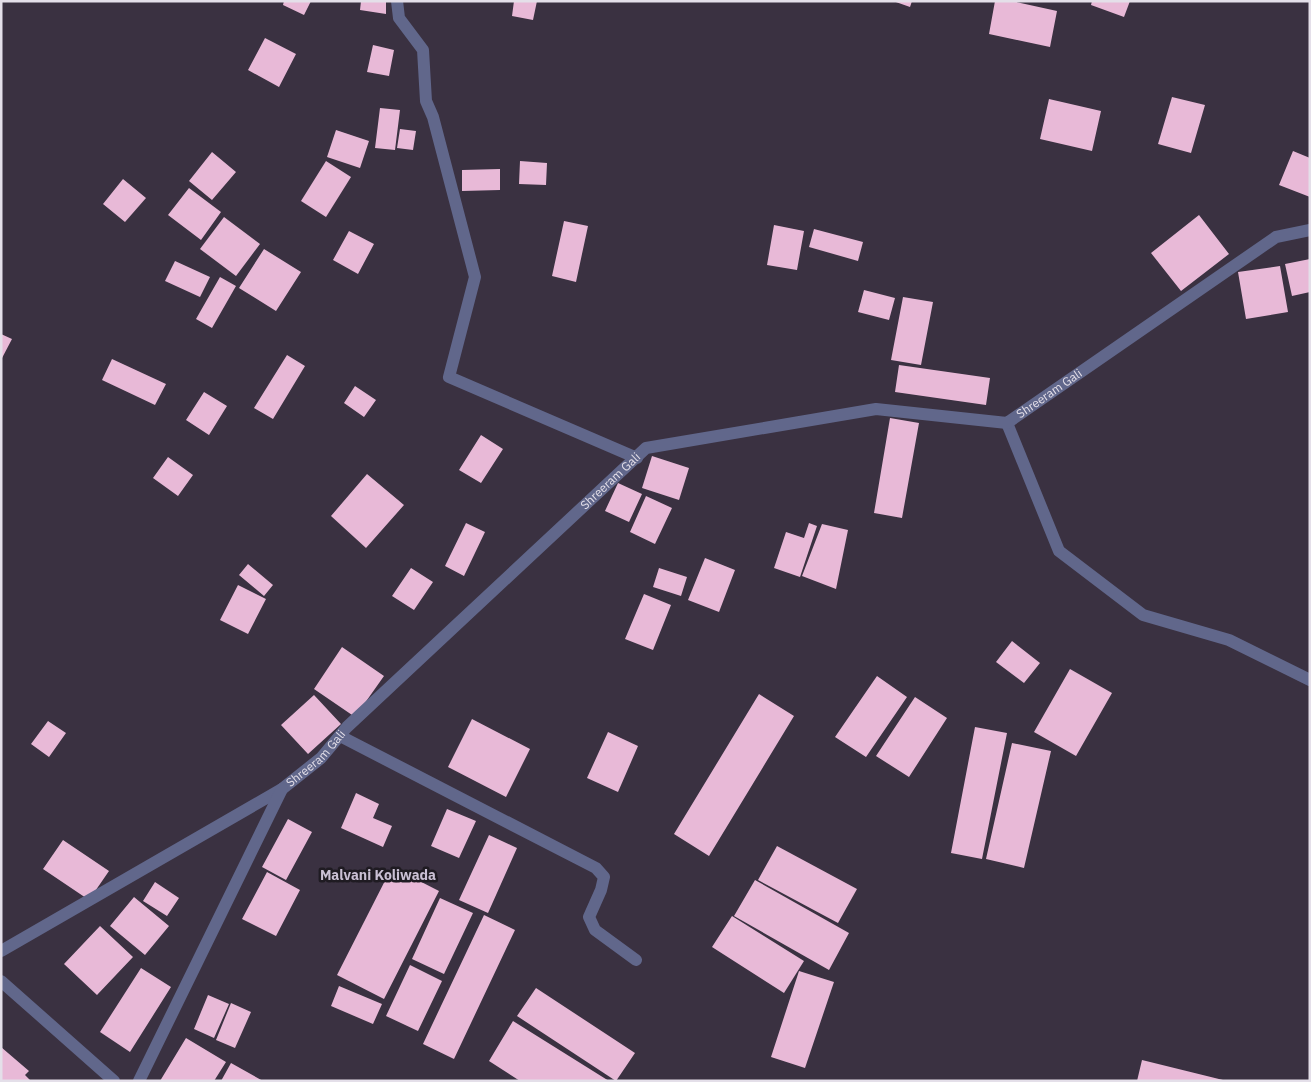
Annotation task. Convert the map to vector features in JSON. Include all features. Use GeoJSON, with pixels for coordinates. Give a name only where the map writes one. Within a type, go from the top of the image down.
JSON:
{"type":"FeatureCollection","features":[{"type":"Feature","properties":{"kind":"street"},"geometry":{"type":"LineString","coordinates":[[397,1],[399,18],[423,50],[426,102],[433,117],[475,278],[449,377],[636,458]]}},
{"type":"Feature","properties":{"kind":"street","name":"Shreeram Gali"},"geometry":{"type":"LineString","coordinates":[[3,948],[282,788],[321,758],[347,727],[646,448],[876,409],[1006,423],[1276,237],[1310,230]]}},
{"type":"Feature","properties":{"kind":"street"},"geometry":{"type":"LineString","coordinates":[[1006,423],[1059,551],[1142,615],[1229,640],[1310,680]]}},
{"type":"Feature","properties":{"kind":"street"},"geometry":{"type":"LineString","coordinates":[[340,736],[596,868],[604,877],[601,890],[589,917],[595,930],[636,960]]}},
{"type":"Feature","properties":{"kind":"street"},"geometry":{"type":"LineString","coordinates":[[139,1081],[282,788]]}},
{"type":"Feature","properties":{"kind":"street"},"geometry":{"type":"LineString","coordinates":[[1,981],[114,1081]]}},
{"type":"Feature","properties":{"kind":"building"},"geometry":{"type":"Polygon","coordinates":[[[284,1],[311,1],[304,15],[283,5],[284,1]]]}},
{"type":"Feature","properties":{"kind":"building"},"geometry":{"type":"Polygon","coordinates":[[[361,1],[386,1],[386,14],[360,10],[361,1]]]}},
{"type":"Feature","properties":{"kind":"building"},"geometry":{"type":"Polygon","coordinates":[[[514,1],[537,1],[533,20],[512,16],[514,1]]]}},
{"type":"Feature","properties":{"kind":"building"},"geometry":{"type":"Polygon","coordinates":[[[893,1],[912,1],[910,7],[893,1]]]}},
{"type":"Feature","properties":{"kind":"building"},"geometry":{"type":"Polygon","coordinates":[[[995,1],[1012,1],[1057,11],[1050,47],[989,34],[995,1]]]}},
{"type":"Feature","properties":{"kind":"building"},"geometry":{"type":"Polygon","coordinates":[[[1092,1],[1130,1],[1124,17],[1091,5],[1092,1]]]}},
{"type":"Feature","properties":{"kind":"building"},"geometry":{"type":"Polygon","coordinates":[[[265,38],[296,54],[279,87],[248,70],[265,38]]]}},
{"type":"Feature","properties":{"kind":"building"},"geometry":{"type":"Polygon","coordinates":[[[373,45],[394,50],[389,76],[367,72],[373,45]]]}},
{"type":"Feature","properties":{"kind":"building"},"geometry":{"type":"Polygon","coordinates":[[[1172,97],[1205,105],[1191,153],[1158,144],[1172,97]]]}},
{"type":"Feature","properties":{"kind":"building"},"geometry":{"type":"Polygon","coordinates":[[[1049,99],[1101,111],[1092,151],[1040,139],[1049,99]]]}},
{"type":"Feature","properties":{"kind":"building"},"geometry":{"type":"Polygon","coordinates":[[[380,108],[400,110],[395,150],[375,148],[380,108]]]}},
{"type":"Feature","properties":{"kind":"building"},"geometry":{"type":"Polygon","coordinates":[[[400,129],[416,131],[413,150],[397,148],[400,129]]]}},
{"type":"Feature","properties":{"kind":"building"},"geometry":{"type":"Polygon","coordinates":[[[336,130],[369,141],[360,168],[327,157],[336,130]]]}},
{"type":"Feature","properties":{"kind":"building"},"geometry":{"type":"Polygon","coordinates":[[[1293,151],[1310,158],[1310,197],[1279,185],[1293,151]]]}},
{"type":"Feature","properties":{"kind":"building"},"geometry":{"type":"Polygon","coordinates":[[[212,152],[236,172],[212,200],[189,181],[212,152]]]}},
{"type":"Feature","properties":{"kind":"building"},"geometry":{"type":"Polygon","coordinates":[[[326,161],[351,177],[326,217],[301,201],[326,161]]]}},
{"type":"Feature","properties":{"kind":"building"},"geometry":{"type":"Polygon","coordinates":[[[520,161],[547,163],[546,185],[519,184],[520,161]]]}},
{"type":"Feature","properties":{"kind":"building"},"geometry":{"type":"Polygon","coordinates":[[[500,169],[500,190],[462,191],[462,170],[500,169]]]}},
{"type":"Feature","properties":{"kind":"building"},"geometry":{"type":"Polygon","coordinates":[[[123,179],[146,198],[125,222],[103,204],[123,179]]]}},
{"type":"Feature","properties":{"kind":"building"},"geometry":{"type":"Polygon","coordinates":[[[189,188],[221,212],[201,240],[168,215],[189,188]]]}},
{"type":"Feature","properties":{"kind":"building"},"geometry":{"type":"Polygon","coordinates":[[[1199,215],[1229,254],[1181,291],[1151,253],[1199,215]]]}},
{"type":"Feature","properties":{"kind":"building"},"geometry":{"type":"Polygon","coordinates":[[[224,217],[260,244],[236,276],[200,249],[224,217]]]}},
{"type":"Feature","properties":{"kind":"building"},"geometry":{"type":"Polygon","coordinates":[[[564,221],[588,226],[576,282],[552,276],[564,221]]]}},
{"type":"Feature","properties":{"kind":"building"},"geometry":{"type":"Polygon","coordinates":[[[774,225],[804,231],[797,270],[767,265],[774,225]]]}},
{"type":"Feature","properties":{"kind":"building"},"geometry":{"type":"Polygon","coordinates":[[[814,229],[863,242],[858,261],[809,247],[814,229]]]}},
{"type":"Feature","properties":{"kind":"building"},"geometry":{"type":"Polygon","coordinates":[[[349,231],[374,244],[358,274],[333,260],[349,231]]]}},
{"type":"Feature","properties":{"kind":"building"},"geometry":{"type":"Polygon","coordinates":[[[264,249],[301,272],[276,311],[239,288],[264,249]]]}},
{"type":"Feature","properties":{"kind":"building"},"geometry":{"type":"Polygon","coordinates":[[[1310,259],[1310,292],[1292,296],[1285,264],[1310,259]]]}},
{"type":"Feature","properties":{"kind":"building"},"geometry":{"type":"Polygon","coordinates":[[[175,261],[210,277],[200,297],[165,281],[175,261]]]}},
{"type":"Feature","properties":{"kind":"building"},"geometry":{"type":"Polygon","coordinates":[[[1280,266],[1288,312],[1246,319],[1238,272],[1280,266]]]}},
{"type":"Feature","properties":{"kind":"building"},"geometry":{"type":"Polygon","coordinates":[[[220,277],[236,286],[212,328],[196,319],[220,277]]]}},
{"type":"Feature","properties":{"kind":"building"},"geometry":{"type":"Polygon","coordinates":[[[864,290],[895,298],[889,320],[858,312],[864,290]]]}},
{"type":"Feature","properties":{"kind":"building"},"geometry":{"type":"Polygon","coordinates":[[[903,297],[933,302],[921,365],[891,360],[903,297]]]}},
{"type":"Feature","properties":{"kind":"building"},"geometry":{"type":"Polygon","coordinates":[[[1,334],[12,339],[1,360],[1,334]]]}},
{"type":"Feature","properties":{"kind":"building"},"geometry":{"type":"Polygon","coordinates":[[[287,355],[305,366],[273,419],[254,408],[287,355]]]}},
{"type":"Feature","properties":{"kind":"building"},"geometry":{"type":"Polygon","coordinates":[[[112,359],[166,384],[155,405],[102,380],[112,359]]]}},
{"type":"Feature","properties":{"kind":"building"},"geometry":{"type":"Polygon","coordinates":[[[899,365],[990,378],[986,405],[895,392],[899,365]]]}},
{"type":"Feature","properties":{"kind":"building"},"geometry":{"type":"Polygon","coordinates":[[[355,386],[376,400],[364,417],[344,403],[355,386]]]}},
{"type":"Feature","properties":{"kind":"building"},"geometry":{"type":"Polygon","coordinates":[[[204,392],[227,406],[209,435],[186,420],[204,392]]]}},
{"type":"Feature","properties":{"kind":"building"},"geometry":{"type":"Polygon","coordinates":[[[890,418],[919,423],[902,518],[874,513],[890,418]]]}},
{"type":"Feature","properties":{"kind":"building"},"geometry":{"type":"Polygon","coordinates":[[[481,435],[503,449],[481,483],[459,470],[481,435]]]}},
{"type":"Feature","properties":{"kind":"building"},"geometry":{"type":"Polygon","coordinates":[[[652,456],[689,468],[679,500],[642,488],[652,456]]]}},
{"type":"Feature","properties":{"kind":"building"},"geometry":{"type":"Polygon","coordinates":[[[168,457],[193,475],[178,496],[153,478],[168,457]]]}},
{"type":"Feature","properties":{"kind":"building"},"geometry":{"type":"Polygon","coordinates":[[[367,474],[404,505],[366,548],[331,516],[367,474]]]}},
{"type":"Feature","properties":{"kind":"building"},"geometry":{"type":"Polygon","coordinates":[[[618,483],[642,494],[629,522],[605,511],[618,483]]]}},
{"type":"Feature","properties":{"kind":"building"},"geometry":{"type":"Polygon","coordinates":[[[646,496],[672,508],[655,544],[630,532],[646,496]]]}},
{"type":"Feature","properties":{"kind":"building"},"geometry":{"type":"Polygon","coordinates":[[[466,523],[485,532],[464,576],[445,566],[466,523]]]}},
{"type":"Feature","properties":{"kind":"building"},"geometry":{"type":"Polygon","coordinates":[[[809,523],[817,526],[800,577],[774,568],[786,532],[804,538],[809,523]]]}},
{"type":"Feature","properties":{"kind":"building"},"geometry":{"type":"Polygon","coordinates":[[[822,524],[848,530],[836,589],[802,576],[822,524]]]}},
{"type":"Feature","properties":{"kind":"building"},"geometry":{"type":"Polygon","coordinates":[[[705,558],[735,570],[719,612],[688,600],[705,558]]]}},
{"type":"Feature","properties":{"kind":"building"},"geometry":{"type":"Polygon","coordinates":[[[248,564],[273,585],[264,596],[239,575],[248,564]]]}},
{"type":"Feature","properties":{"kind":"building"},"geometry":{"type":"Polygon","coordinates":[[[411,568],[433,582],[414,610],[392,596],[411,568]]]}},
{"type":"Feature","properties":{"kind":"building"},"geometry":{"type":"Polygon","coordinates":[[[659,568],[687,577],[681,596],[653,587],[659,568]]]}},
{"type":"Feature","properties":{"kind":"building"},"geometry":{"type":"Polygon","coordinates":[[[238,585],[266,599],[248,634],[220,620],[238,585]]]}},
{"type":"Feature","properties":{"kind":"building"},"geometry":{"type":"Polygon","coordinates":[[[644,594],[671,605],[653,650],[625,639],[644,594]]]}},
{"type":"Feature","properties":{"kind":"building"},"geometry":{"type":"Polygon","coordinates":[[[1012,641],[1040,663],[1024,683],[996,662],[1012,641]]]}},
{"type":"Feature","properties":{"kind":"building"},"geometry":{"type":"Polygon","coordinates":[[[342,647],[384,676],[355,717],[314,689],[342,647]]]}},
{"type":"Feature","properties":{"kind":"building"},"geometry":{"type":"Polygon","coordinates":[[[1070,669],[1112,693],[1076,756],[1034,732],[1070,669]]]}},
{"type":"Feature","properties":{"kind":"building"},"geometry":{"type":"Polygon","coordinates":[[[877,676],[907,697],[866,757],[835,737],[877,676]]]}},
{"type":"Feature","properties":{"kind":"building"},"geometry":{"type":"Polygon","coordinates":[[[759,694],[794,716],[709,856],[674,834],[759,694]]]}},
{"type":"Feature","properties":{"kind":"building"},"geometry":{"type":"Polygon","coordinates":[[[314,695],[341,724],[308,754],[281,725],[314,695]]]}},
{"type":"Feature","properties":{"kind":"building"},"geometry":{"type":"Polygon","coordinates":[[[915,697],[947,718],[909,777],[876,756],[915,697]]]}},
{"type":"Feature","properties":{"kind":"building"},"geometry":{"type":"Polygon","coordinates":[[[472,719],[530,749],[506,797],[448,767],[472,719]]]}},
{"type":"Feature","properties":{"kind":"building"},"geometry":{"type":"Polygon","coordinates":[[[48,721],[66,733],[49,757],[31,744],[48,721]]]}},
{"type":"Feature","properties":{"kind":"building"},"geometry":{"type":"Polygon","coordinates":[[[975,727],[1007,733],[982,859],[951,853],[975,727]]]}},
{"type":"Feature","properties":{"kind":"building"},"geometry":{"type":"Polygon","coordinates":[[[608,732],[638,746],[618,792],[587,778],[608,732]]]}},
{"type":"Feature","properties":{"kind":"building"},"geometry":{"type":"Polygon","coordinates":[[[1012,743],[1051,751],[1024,868],[986,859],[1012,743]]]}},
{"type":"Feature","properties":{"kind":"building"},"geometry":{"type":"Polygon","coordinates":[[[356,793],[379,804],[373,818],[392,826],[383,847],[341,828],[356,793]]]}},
{"type":"Feature","properties":{"kind":"building"},"geometry":{"type":"Polygon","coordinates":[[[447,809],[476,821],[459,858],[431,846],[447,809]]]}},
{"type":"Feature","properties":{"kind":"building"},"geometry":{"type":"Polygon","coordinates":[[[288,819],[312,832],[286,880],[262,867],[288,819]]]}},
{"type":"Feature","properties":{"kind":"building"},"geometry":{"type":"Polygon","coordinates":[[[489,835],[517,848],[488,913],[459,900],[489,835]]]}},
{"type":"Feature","properties":{"kind":"building"},"geometry":{"type":"Polygon","coordinates":[[[63,840],[109,871],[89,900],[43,869],[63,840]]]}},
{"type":"Feature","properties":{"kind":"building"},"geometry":{"type":"Polygon","coordinates":[[[777,846],[857,889],[838,923],[758,880],[777,846]]]}},
{"type":"Feature","properties":{"kind":"building"},"geometry":{"type":"Polygon","coordinates":[[[392,867],[439,891],[384,999],[337,975],[392,867]]]}},
{"type":"Feature","properties":{"kind":"building"},"geometry":{"type":"Polygon","coordinates":[[[267,872],[300,890],[276,936],[242,919],[267,872]]]}},
{"type":"Feature","properties":{"kind":"building"},"geometry":{"type":"Polygon","coordinates":[[[755,880],[849,933],[829,970],[734,916],[755,880]]]}},
{"type":"Feature","properties":{"kind":"building"},"geometry":{"type":"Polygon","coordinates":[[[155,882],[179,898],[167,916],[143,901],[155,882]]]}},
{"type":"Feature","properties":{"kind":"building"},"geometry":{"type":"Polygon","coordinates":[[[134,897],[169,926],[145,955],[110,926],[134,897]]]}},
{"type":"Feature","properties":{"kind":"building"},"geometry":{"type":"Polygon","coordinates":[[[440,898],[473,913],[444,974],[412,959],[440,898]]]}},
{"type":"Feature","properties":{"kind":"building"},"geometry":{"type":"Polygon","coordinates":[[[484,915],[515,930],[454,1059],[423,1044],[484,915]]]}},
{"type":"Feature","properties":{"kind":"building"},"geometry":{"type":"Polygon","coordinates":[[[732,916],[804,961],[784,993],[712,947],[732,916]]]}},
{"type":"Feature","properties":{"kind":"building"},"geometry":{"type":"Polygon","coordinates":[[[100,926],[133,957],[97,995],[64,964],[100,926]]]}},
{"type":"Feature","properties":{"kind":"building"},"geometry":{"type":"Polygon","coordinates":[[[410,965],[442,981],[418,1031],[386,1016],[410,965]]]}},
{"type":"Feature","properties":{"kind":"building"},"geometry":{"type":"Polygon","coordinates":[[[141,968],[171,987],[130,1052],[100,1032],[141,968]]]}},
{"type":"Feature","properties":{"kind":"building"},"geometry":{"type":"Polygon","coordinates":[[[799,971],[834,982],[805,1068],[771,1057],[799,971]]]}},
{"type":"Feature","properties":{"kind":"building"},"geometry":{"type":"Polygon","coordinates":[[[339,986],[382,1004],[373,1024],[331,1006],[339,986]]]}},
{"type":"Feature","properties":{"kind":"building"},"geometry":{"type":"Polygon","coordinates":[[[536,988],[635,1053],[616,1081],[517,1016],[536,988]]]}},
{"type":"Feature","properties":{"kind":"building"},"geometry":{"type":"Polygon","coordinates":[[[208,995],[229,1004],[214,1038],[194,1029],[208,995]]]}},
{"type":"Feature","properties":{"kind":"building"},"geometry":{"type":"Polygon","coordinates":[[[231,1003],[251,1012],[235,1048],[216,1040],[231,1003]]]}},
{"type":"Feature","properties":{"kind":"building"},"geometry":{"type":"Polygon","coordinates":[[[513,1021],[609,1081],[520,1081],[489,1061],[513,1021]]]}},
{"type":"Feature","properties":{"kind":"building"},"geometry":{"type":"Polygon","coordinates":[[[186,1038],[226,1062],[214,1081],[160,1081],[186,1038]]]}},
{"type":"Feature","properties":{"kind":"building"},"geometry":{"type":"Polygon","coordinates":[[[1,1047],[29,1071],[25,1075],[31,1081],[1,1081],[1,1047]]]}},
{"type":"Feature","properties":{"kind":"building"},"geometry":{"type":"Polygon","coordinates":[[[1142,1060],[1223,1080],[1137,1081],[1142,1060]]]}},
{"type":"Feature","properties":{"kind":"building"},"geometry":{"type":"Polygon","coordinates":[[[231,1063],[263,1081],[221,1081],[231,1063]]]}},
{"type":"Feature","properties":{"kind":"district","name":"Malvani Koliwada"},"geometry":{"type":"Point","coordinates":[378,875]}}]}
